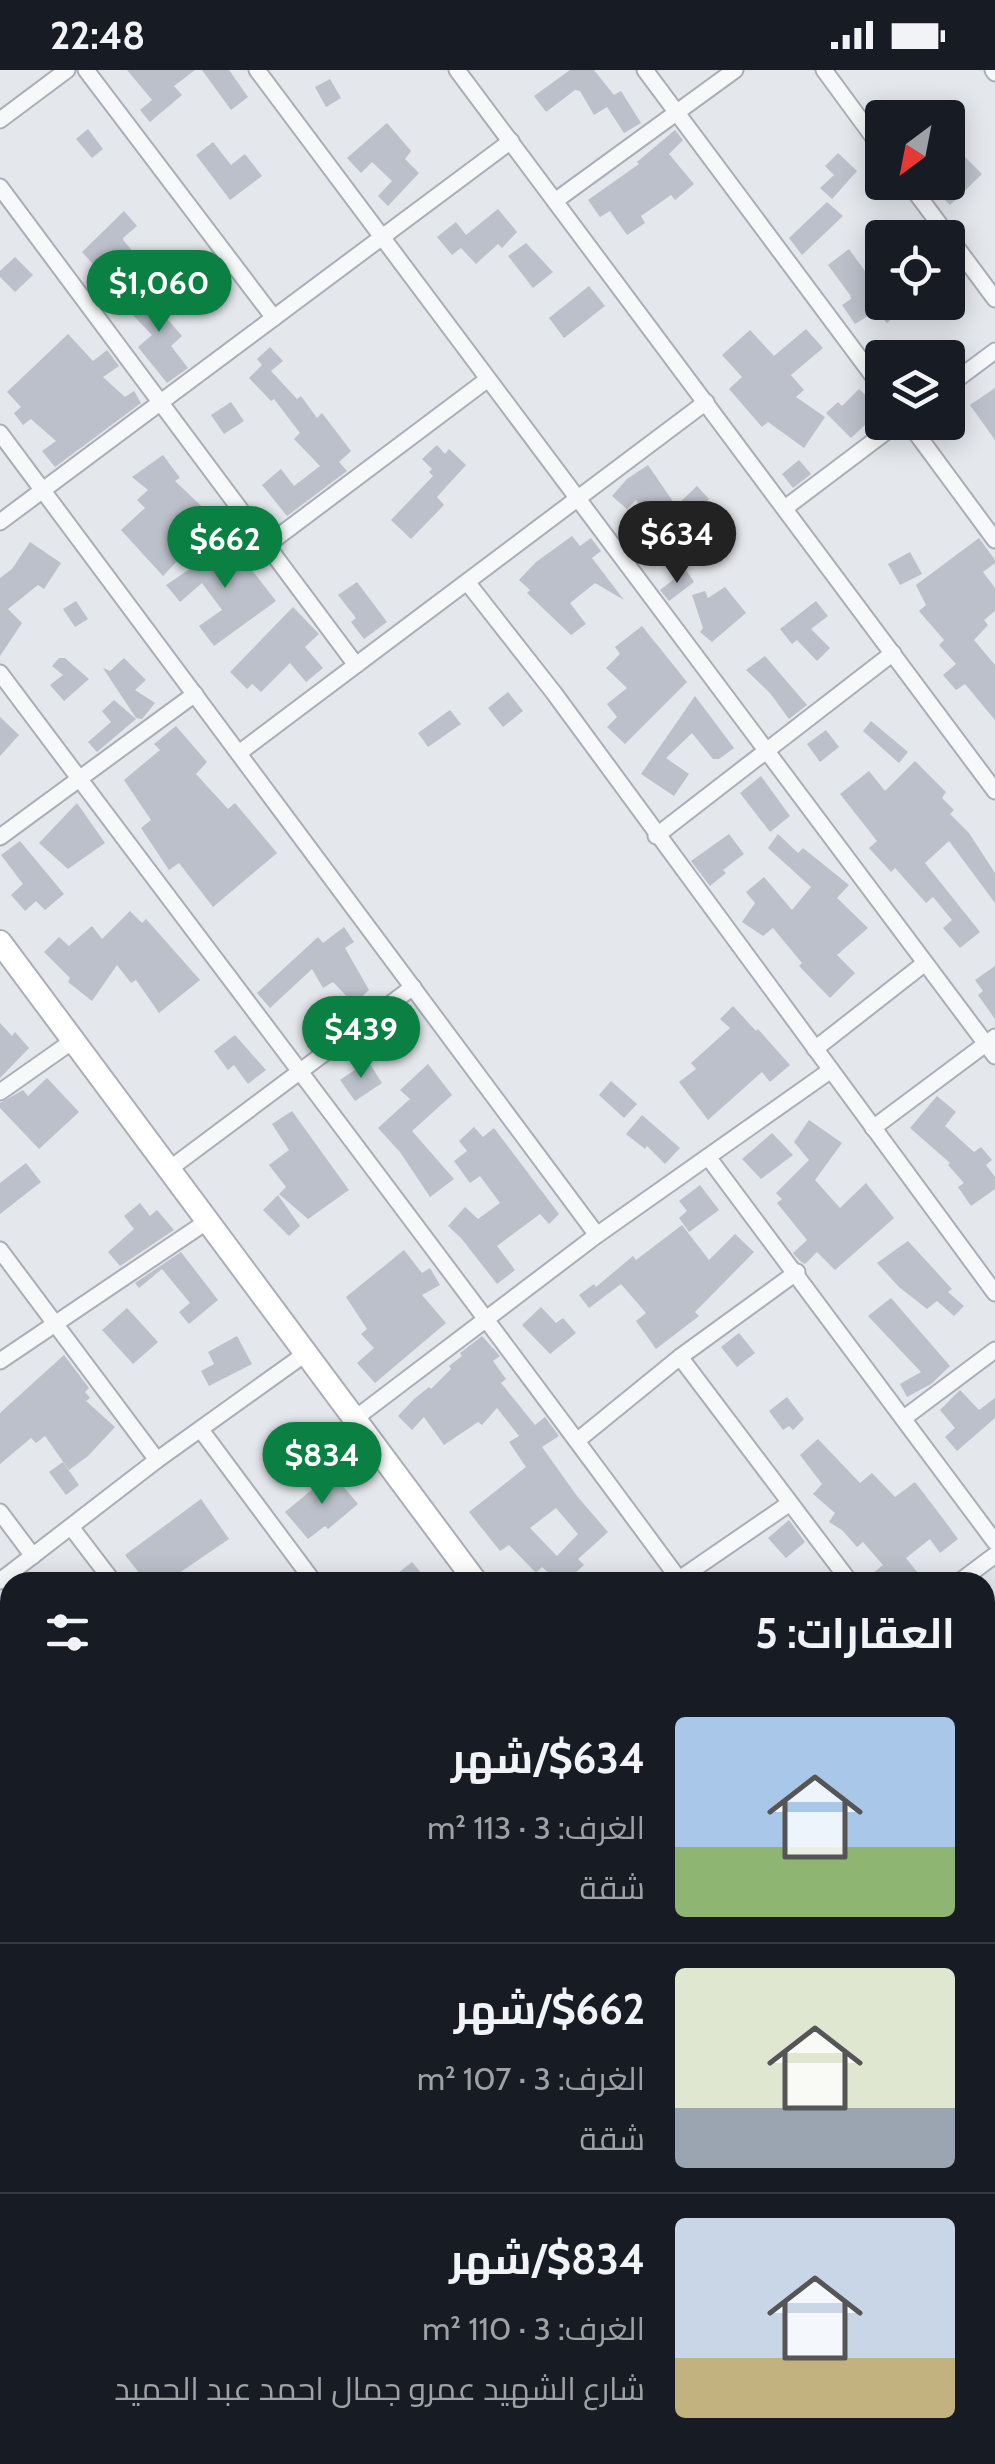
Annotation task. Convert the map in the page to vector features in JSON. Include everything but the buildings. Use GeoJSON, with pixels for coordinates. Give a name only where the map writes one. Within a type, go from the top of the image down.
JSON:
{"type":"FeatureCollection","features":[{"type":"Feature","properties":{"kind":"street"},"geometry":{"type":"LineString","coordinates":[[0,120],[67,70]]}},
{"type":"Feature","properties":{"kind":"street"},"geometry":{"type":"LineString","coordinates":[[86,70],[274,318]]}},
{"type":"Feature","properties":{"kind":"street"},"geometry":{"type":"LineString","coordinates":[[257,70],[925,963],[992,1045],[873,1128]]}},
{"type":"Feature","properties":{"kind":"street"},"geometry":{"type":"LineString","coordinates":[[457,70],[893,653],[988,768],[995,791]]}},
{"type":"Feature","properties":{"kind":"street"},"geometry":{"type":"LineString","coordinates":[[646,70],[865,365]]}},
{"type":"Feature","properties":{"kind":"street"},"geometry":{"type":"LineString","coordinates":[[555,200],[735,70]]}},
{"type":"Feature","properties":{"kind":"street"},"geometry":{"type":"LineString","coordinates":[[824,70],[865,125]]}},
{"type":"Feature","properties":{"kind":"street"},"geometry":{"type":"LineString","coordinates":[[0,522],[510,141]]}},
{"type":"Feature","properties":{"kind":"street"},"geometry":{"type":"LineString","coordinates":[[0,186],[356,665]]}},
{"type":"Feature","properties":{"kind":"street"},"geometry":{"type":"LineString","coordinates":[[921,200],[995,299]]}},
{"type":"Feature","properties":{"kind":"street"},"geometry":{"type":"LineString","coordinates":[[965,373],[995,350]]}},
{"type":"Feature","properties":{"kind":"street"},"geometry":{"type":"LineString","coordinates":[[267,546],[488,378]]}},
{"type":"Feature","properties":{"kind":"street"},"geometry":{"type":"LineString","coordinates":[[239,753],[706,402]]}},
{"type":"Feature","properties":{"kind":"street"},"geometry":{"type":"LineString","coordinates":[[0,432],[597,1234]]}},
{"type":"Feature","properties":{"kind":"street"},"geometry":{"type":"LineString","coordinates":[[785,508],[875,440]]}},
{"type":"Feature","properties":{"kind":"street"},"geometry":{"type":"LineString","coordinates":[[921,440],[995,540]]}},
{"type":"Feature","properties":{"kind":"street"},"geometry":{"type":"LineString","coordinates":[[467,582],[554,693],[995,1293]]}},
{"type":"Feature","properties":{"kind":"street"},"geometry":{"type":"LineString","coordinates":[[656,836],[893,653]]}},
{"type":"Feature","properties":{"kind":"street"},"geometry":{"type":"LineString","coordinates":[[0,673],[578,1440],[671,1572]]}},
{"type":"Feature","properties":{"kind":"street"},"geometry":{"type":"LineString","coordinates":[[0,837],[195,694]]}},
{"type":"Feature","properties":{"kind":"street"},"geometry":{"type":"LineString","coordinates":[[0,942],[468,1572]]}},
{"type":"Feature","properties":{"kind":"street"},"geometry":{"type":"LineString","coordinates":[[815,1049],[925,963]]}},
{"type":"Feature","properties":{"kind":"street"},"geometry":{"type":"LineString","coordinates":[[168,1170],[413,986]]}},
{"type":"Feature","properties":{"kind":"street"},"geometry":{"type":"LineString","coordinates":[[0,1092],[74,1040]]}},
{"type":"Feature","properties":{"kind":"street"},"geometry":{"type":"LineString","coordinates":[[354,1420],[597,1234],[831,1070]]}},
{"type":"Feature","properties":{"kind":"street"},"geometry":{"type":"LineString","coordinates":[[708,1157],[995,1542]]}},
{"type":"Feature","properties":{"kind":"street"},"geometry":{"type":"LineString","coordinates":[[0,1361],[206,1222]]}},
{"type":"Feature","properties":{"kind":"street"},"geometry":{"type":"LineString","coordinates":[[0,1250],[157,1460]]}},
{"type":"Feature","properties":{"kind":"street"},"geometry":{"type":"LineString","coordinates":[[578,1440],[680,1357],[797,1272]]}},
{"type":"Feature","properties":{"kind":"street"},"geometry":{"type":"LineString","coordinates":[[904,1418],[995,1350]]}},
{"type":"Feature","properties":{"kind":"street"},"geometry":{"type":"LineString","coordinates":[[12,1572],[157,1460],[305,1354]]}},
{"type":"Feature","properties":{"kind":"street"},"geometry":{"type":"LineString","coordinates":[[680,1357],[842,1572]]}},
{"type":"Feature","properties":{"kind":"street"},"geometry":{"type":"LineString","coordinates":[[201,1430],[307,1572]]}},
{"type":"Feature","properties":{"kind":"street"},"geometry":{"type":"LineString","coordinates":[[692,1572],[790,1503]]}},
{"type":"Feature","properties":{"kind":"street"},"geometry":{"type":"LineString","coordinates":[[0,1512],[33,1556]]}},
{"type":"Feature","properties":{"kind":"street"},"geometry":{"type":"LineString","coordinates":[[71,1527],[105,1572]]}},
{"type":"Feature","properties":{"kind":"street"},"geometry":{"type":"LineString","coordinates":[[972,1572],[995,1555]]}}]}
